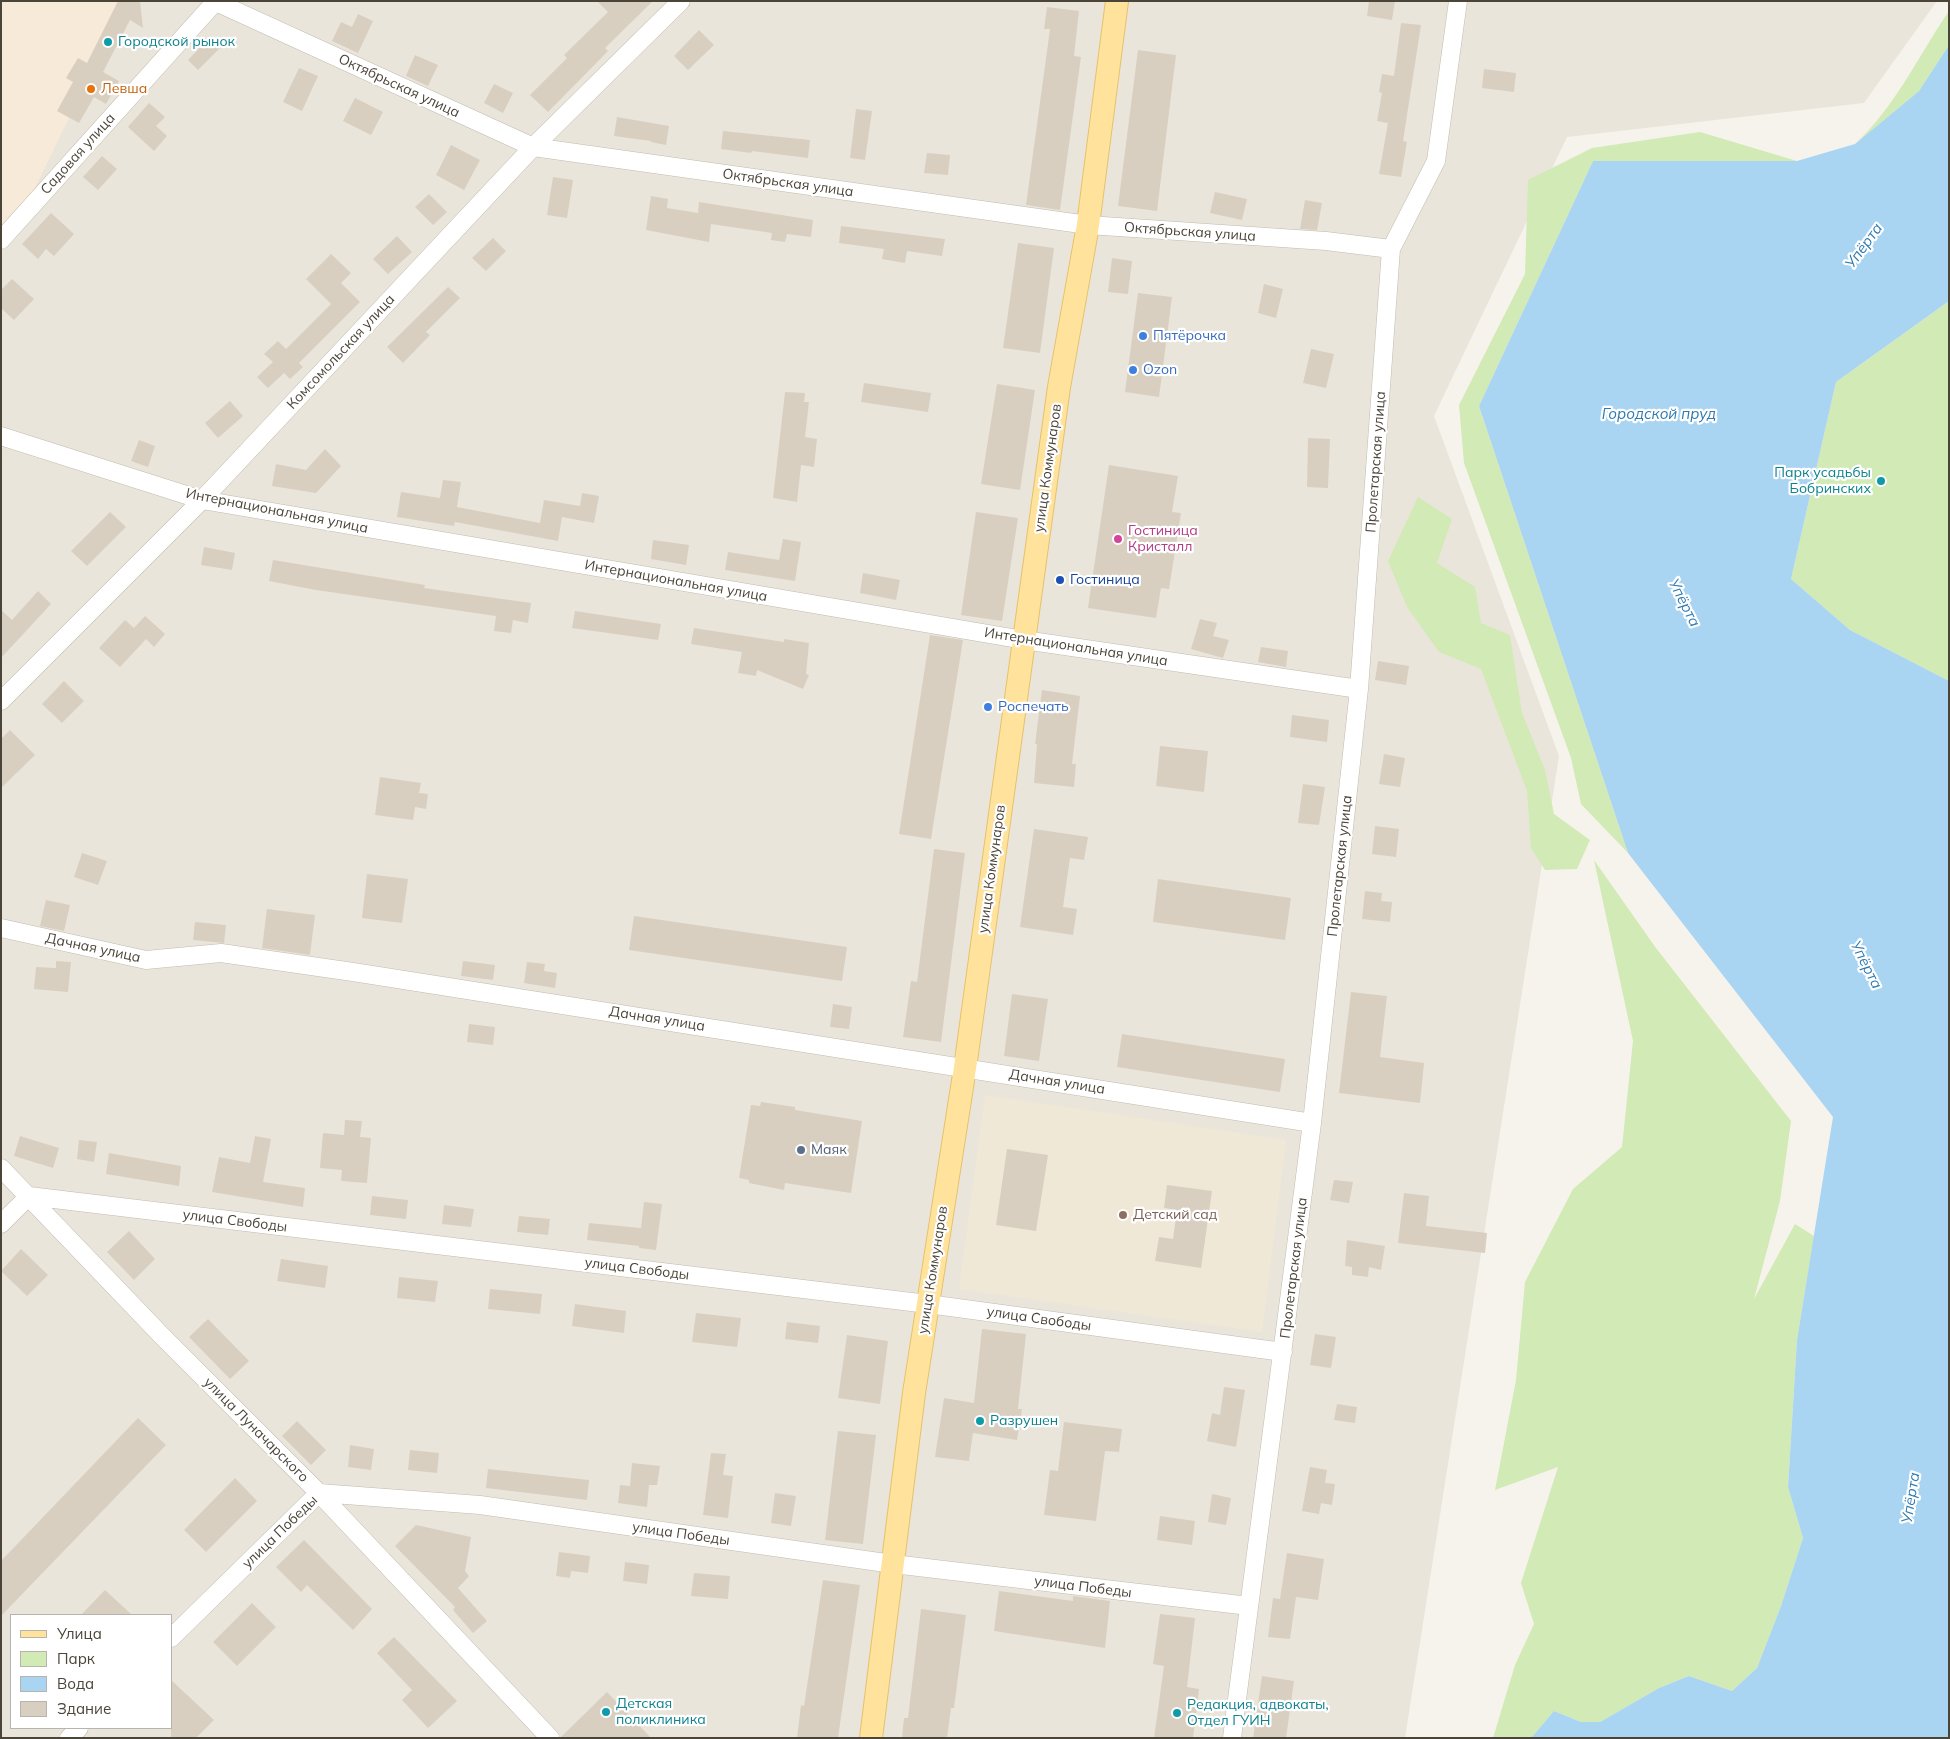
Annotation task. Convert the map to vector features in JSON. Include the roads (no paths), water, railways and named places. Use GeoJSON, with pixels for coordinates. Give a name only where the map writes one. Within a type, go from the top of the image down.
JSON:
{"type":"FeatureCollection","features":[{"type":"Feature","properties":{"kind":"main road","name":"улица Коммунаров"},"geometry":{"type":"LineString","coordinates":[[871,1738],[914,1393],[965,1068],[1059,387],[1088,225],[1117,1]]}},
{"type":"Feature","properties":{"kind":"street","name":"Октябрьская улица"},"geometry":{"type":"LineString","coordinates":[[215,1],[533,147],[1088,225],[1326,241],[1392,249]]}},
{"type":"Feature","properties":{"kind":"street","name":"Садовая улица"},"geometry":{"type":"LineString","coordinates":[[1,240],[215,1]]}},
{"type":"Feature","properties":{"kind":"street","name":"Комсомольская улица"},"geometry":{"type":"LineString","coordinates":[[1,701],[202,500],[533,147],[681,1]]}},
{"type":"Feature","properties":{"kind":"street","name":"Пролетарская улица"},"geometry":{"type":"LineString","coordinates":[[1232,1738],[1312,1123],[1360,690],[1392,249],[1436,161],[1458,1]]}},
{"type":"Feature","properties":{"kind":"street","name":"Интернациональная улица"},"geometry":{"type":"LineString","coordinates":[[1,436],[202,500],[1024,640],[1360,690]]}},
{"type":"Feature","properties":{"kind":"street","name":"Дачная улица"},"geometry":{"type":"LineString","coordinates":[[1,928],[146,960],[221,953],[1312,1123]]}},
{"type":"Feature","properties":{"kind":"street","name":"улица Луначарского"},"geometry":{"type":"LineString","coordinates":[[1,1168],[162,1336],[320,1493],[550,1738]]}},
{"type":"Feature","properties":{"kind":"street","name":"улица Свободы"},"geometry":{"type":"LineString","coordinates":[[29,1196],[928,1304],[1283,1352]]}},
{"type":"Feature","properties":{"kind":"street"},"geometry":{"type":"LineString","coordinates":[[1,1224],[29,1196]]}},
{"type":"Feature","properties":{"kind":"street","name":"улица Победы"},"geometry":{"type":"LineString","coordinates":[[172,1637],[320,1493],[480,1504],[893,1564],[1248,1606]]}},
{"type":"Feature","properties":{"kind":"street"},"geometry":{"type":"LineString","coordinates":[[69,1738],[78,1729]]}},
{"type":"Feature","properties":{"kind":"water","name":"Городской пруд"},"geometry":{"type":"Polygon","coordinates":[[[1949,45],[1949,301],[1836,382],[1791,579],[1850,630],[1949,681],[1949,1738],[1531,1738],[1554,1711],[1581,1722],[1600,1722],[1659,1688],[1689,1676],[1732,1691],[1757,1668],[1781,1606],[1803,1538],[1788,1487],[1797,1340],[1833,1117],[1628,853],[1479,406],[1593,161],[1797,161],[1855,144],[1919,91],[1949,45]]]}},
{"type":"Feature","properties":{"kind":"place","name":"Городской рынок"},"geometry":{"type":"Point","coordinates":[108,42]}},
{"type":"Feature","properties":{"kind":"place","name":"Левша"},"geometry":{"type":"Point","coordinates":[91,89]}},
{"type":"Feature","properties":{"kind":"place","name":"Пятёрочка"},"geometry":{"type":"Point","coordinates":[1143,336]}},
{"type":"Feature","properties":{"kind":"place","name":"Ozon"},"geometry":{"type":"Point","coordinates":[1133,370]}},
{"type":"Feature","properties":{"kind":"place","name":"Парк усадьбы Бобринских"},"geometry":{"type":"Point","coordinates":[1881,481]}},
{"type":"Feature","properties":{"kind":"place","name":"Гостиница Кристалл"},"geometry":{"type":"Point","coordinates":[1118,539]}},
{"type":"Feature","properties":{"kind":"place","name":"Гостиница"},"geometry":{"type":"Point","coordinates":[1060,580]}},
{"type":"Feature","properties":{"kind":"place","name":"Роспечать"},"geometry":{"type":"Point","coordinates":[988,707]}},
{"type":"Feature","properties":{"kind":"place","name":"Маяк"},"geometry":{"type":"Point","coordinates":[801,1150]}},
{"type":"Feature","properties":{"kind":"place","name":"Детский сад"},"geometry":{"type":"Point","coordinates":[1123,1215]}},
{"type":"Feature","properties":{"kind":"place","name":"Разрушен"},"geometry":{"type":"Point","coordinates":[980,1421]}},
{"type":"Feature","properties":{"kind":"place","name":"Детская поликлиника"},"geometry":{"type":"Point","coordinates":[606,1712]}},
{"type":"Feature","properties":{"kind":"place","name":"Редакция, адвокаты, Отдел ГУИН"},"geometry":{"type":"Point","coordinates":[1177,1713]}},
{"type":"Feature","properties":{"kind":"water label","name":"Упёрта"},"geometry":{"type":"Point","coordinates":[1864,246]}},
{"type":"Feature","properties":{"kind":"water label","name":"Упёрта"},"geometry":{"type":"Point","coordinates":[1684,603]}},
{"type":"Feature","properties":{"kind":"water label","name":"Упёрта"},"geometry":{"type":"Point","coordinates":[1866,965]}},
{"type":"Feature","properties":{"kind":"water label","name":"Упёрта"},"geometry":{"type":"Point","coordinates":[1911,1498]}}]}
